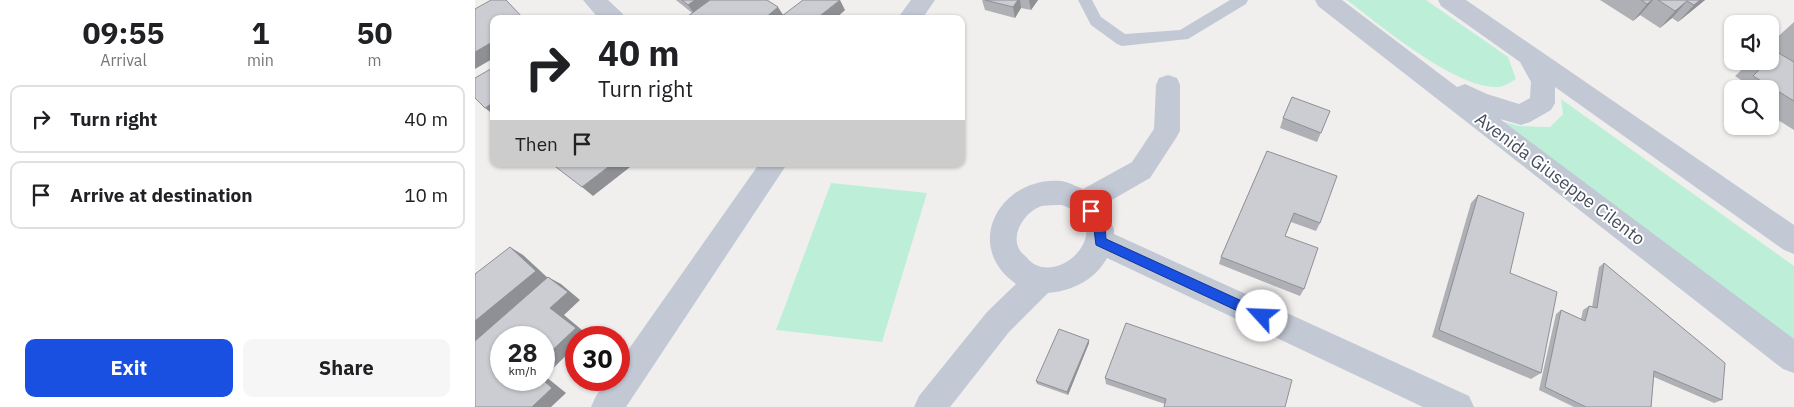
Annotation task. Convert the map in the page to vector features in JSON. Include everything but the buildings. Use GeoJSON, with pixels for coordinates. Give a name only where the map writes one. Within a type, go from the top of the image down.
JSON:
{"type":"FeatureCollection","features":[{"type":"Feature","properties":{"kind":"street"},"geometry":{"type":"LineString","coordinates":[[594,0],[610,15]]}},
{"type":"Feature","properties":{"kind":"street"},"geometry":{"type":"LineString","coordinates":[[912,15],[924,0]]}},
{"type":"Feature","properties":{"kind":"street","name":"Avenida Giuseppe Cilento"},"geometry":{"type":"LineString","coordinates":[[1325,0],[1794,358]]}},
{"type":"Feature","properties":{"kind":"street"},"geometry":{"type":"LineString","coordinates":[[1449,0],[1794,241]]}},
{"type":"Feature","properties":{"kind":"street"},"geometry":{"type":"LineString","coordinates":[[1411,65],[1479,102],[1521,115],[1542,103],[1543,82],[1527,55]]}},
{"type":"Feature","properties":{"kind":"street"},"geometry":{"type":"LineString","coordinates":[[1084,202],[1141,170],[1167,131],[1168,86]]}},
{"type":"Feature","properties":{"kind":"street"},"geometry":{"type":"LineString","coordinates":[[607,407],[769,167]]}},
{"type":"Feature","properties":{"kind":"street"},"geometry":{"type":"LineString","coordinates":[[1062,193],[1084,202],[1098,220],[1101,242],[1089,263],[1068,278],[1041,280],[1017,270],[1004,251],[1003,228],[1016,208],[1037,195],[1062,193]]}},
{"type":"Feature","properties":{"kind":"street"},"geometry":{"type":"LineString","coordinates":[[1101,242],[1458,407]]}},
{"type":"Feature","properties":{"kind":"street"},"geometry":{"type":"LineString","coordinates":[[930,407],[998,322],[1041,280]]}},
{"type":"Feature","properties":{"kind":"lane"},"geometry":{"type":"LineString","coordinates":[[1085,0],[1096,21],[1123,40],[1183,35],[1241,0]]}},
{"type":"Feature","properties":{"kind":"green space"},"geometry":{"type":"Polygon","coordinates":[[[1347,0],[1426,0],[1508,57],[1516,79],[1498,87],[1481,85],[1461,78],[1419,54],[1347,0]]]}},
{"type":"Feature","properties":{"kind":"green space"},"geometry":{"type":"Polygon","coordinates":[[[1561,99],[1794,266],[1794,342],[1501,121],[1519,126],[1550,127],[1563,114],[1561,99]]]}},
{"type":"Feature","properties":{"kind":"green space"},"geometry":{"type":"Polygon","coordinates":[[[831,183],[927,193],[882,342],[776,330],[831,183]]]}},
{"type":"Feature","properties":{"kind":"route"},"geometry":{"type":"LineString","coordinates":[[1091,211],[1098,220],[1101,242],[1262,316]]}}]}
